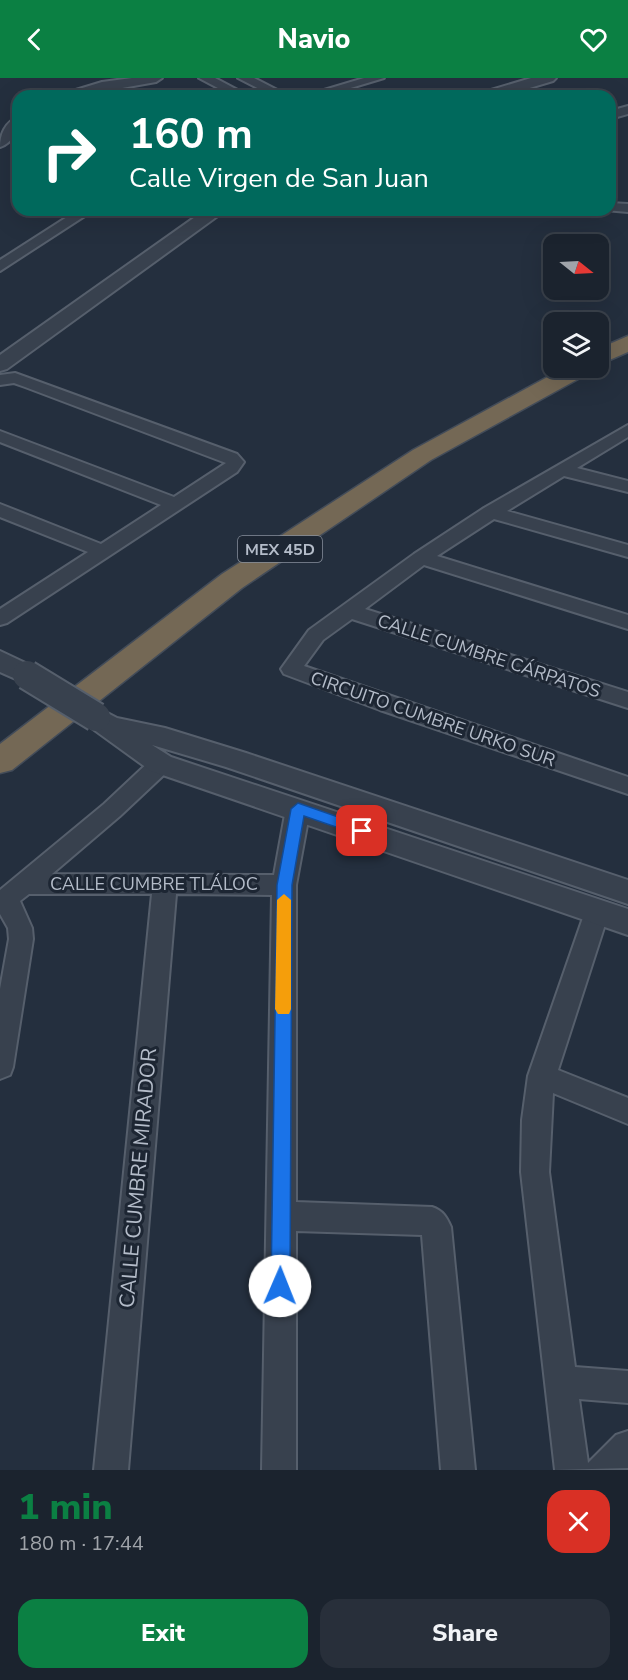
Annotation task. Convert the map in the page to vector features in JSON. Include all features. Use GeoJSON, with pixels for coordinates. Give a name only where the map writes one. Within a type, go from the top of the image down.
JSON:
{"type":"FeatureCollection","features":[{"type":"Feature","properties":{"kind":"highway"},"geometry":{"type":"LineString","coordinates":[[609,338],[628,328]]}},
{"type":"Feature","properties":{"kind":"highway"},"geometry":{"type":"LineString","coordinates":[[609,352],[628,343]]}},
{"type":"Feature","properties":{"kind":"highway","name":"MEX 45D"},"geometry":{"type":"LineString","coordinates":[[0,737],[216,571],[410,445],[543,372]]}},
{"type":"Feature","properties":{"kind":"highway","name":"MEX 45D"},"geometry":{"type":"LineString","coordinates":[[0,761],[232,581],[422,455],[563,378]]}},
{"type":"Feature","properties":{"kind":"street"},"geometry":{"type":"LineString","coordinates":[[93,90],[156,78]]}},
{"type":"Feature","properties":{"kind":"street"},"geometry":{"type":"LineString","coordinates":[[205,78],[230,90]]}},
{"type":"Feature","properties":{"kind":"street"},"geometry":{"type":"LineString","coordinates":[[244,78],[270,90]]}},
{"type":"Feature","properties":{"kind":"street"},"geometry":{"type":"LineString","coordinates":[[333,90],[378,78]]}},
{"type":"Feature","properties":{"kind":"street"},"geometry":{"type":"LineString","coordinates":[[507,90],[548,78]]}},
{"type":"Feature","properties":{"kind":"street"},"geometry":{"type":"LineString","coordinates":[[0,143],[12,128]]}},
{"type":"Feature","properties":{"kind":"street"},"geometry":{"type":"LineString","coordinates":[[0,267],[78,216]]}},
{"type":"Feature","properties":{"kind":"street"},"geometry":{"type":"LineString","coordinates":[[0,365],[209,216]]}},
{"type":"Feature","properties":{"kind":"street"},"geometry":{"type":"LineString","coordinates":[[0,380],[15,378],[31,383],[231,458],[235,462],[231,468],[0,618]]}},
{"type":"Feature","properties":{"kind":"street","name":"CIRCUITO CUMBRE URKO SUR"},"geometry":{"type":"LineString","coordinates":[[628,431],[491,512],[421,558],[316,636],[291,669],[388,705],[628,786]]}},
{"type":"Feature","properties":{"kind":"street"},"geometry":{"type":"LineString","coordinates":[[0,436],[176,504]]}},
{"type":"Feature","properties":{"kind":"street"},"geometry":{"type":"LineString","coordinates":[[563,470],[628,487]]}},
{"type":"Feature","properties":{"kind":"street"},"geometry":{"type":"LineString","coordinates":[[0,510],[102,551]]}},
{"type":"Feature","properties":{"kind":"street"},"geometry":{"type":"LineString","coordinates":[[491,512],[628,551]]}},
{"type":"Feature","properties":{"kind":"street"},"geometry":{"type":"LineString","coordinates":[[421,558],[628,622]]}},
{"type":"Feature","properties":{"kind":"street","name":"CALLE CUMBRE CÁRPATOS"},"geometry":{"type":"LineString","coordinates":[[349,611],[628,700]]}},
{"type":"Feature","properties":{"kind":"street"},"geometry":{"type":"LineString","coordinates":[[0,660],[105,722],[134,749],[161,764],[628,922]]}},
{"type":"Feature","properties":{"kind":"street"},"geometry":{"type":"LineString","coordinates":[[105,722],[236,760],[628,892]]}},
{"type":"Feature","properties":{"kind":"street"},"geometry":{"type":"LineString","coordinates":[[0,1067],[21,939],[10,895],[112,810],[161,764]]}},
{"type":"Feature","properties":{"kind":"street"},"geometry":{"type":"LineString","coordinates":[[279,1470],[284,885],[298,809]]}},
{"type":"Feature","properties":{"kind":"street","name":"CALLE CUMBRE TLÁLOC"},"geometry":{"type":"LineString","coordinates":[[10,895],[165,885],[284,885]]}},
{"type":"Feature","properties":{"kind":"street","name":"CALLE CUMBRE MIRADOR"},"geometry":{"type":"LineString","coordinates":[[111,1470],[165,885]]}},
{"type":"Feature","properties":{"kind":"street"},"geometry":{"type":"LineString","coordinates":[[572,1470],[535,1172],[536,1120],[542,1076],[597,912]]}},
{"type":"Feature","properties":{"kind":"street"},"geometry":{"type":"LineString","coordinates":[[542,1076],[628,1111]]}},
{"type":"Feature","properties":{"kind":"street"},"geometry":{"type":"LineString","coordinates":[[281,1216],[432,1221],[436,1227],[458,1470]]}},
{"type":"Feature","properties":{"kind":"street"},"geometry":{"type":"LineString","coordinates":[[561,1382],[628,1388]]}},
{"type":"Feature","properties":{"kind":"street"},"geometry":{"type":"LineString","coordinates":[[602,1470],[628,1447]]}},
{"type":"Feature","properties":{"kind":"slow traffic"},"geometry":{"type":"LineString","coordinates":[[283,1009],[284,900]]}},
{"type":"Feature","properties":{"kind":"route"},"geometry":{"type":"LineString","coordinates":[[280,1286],[284,885],[298,809],[362,831]]}}]}
